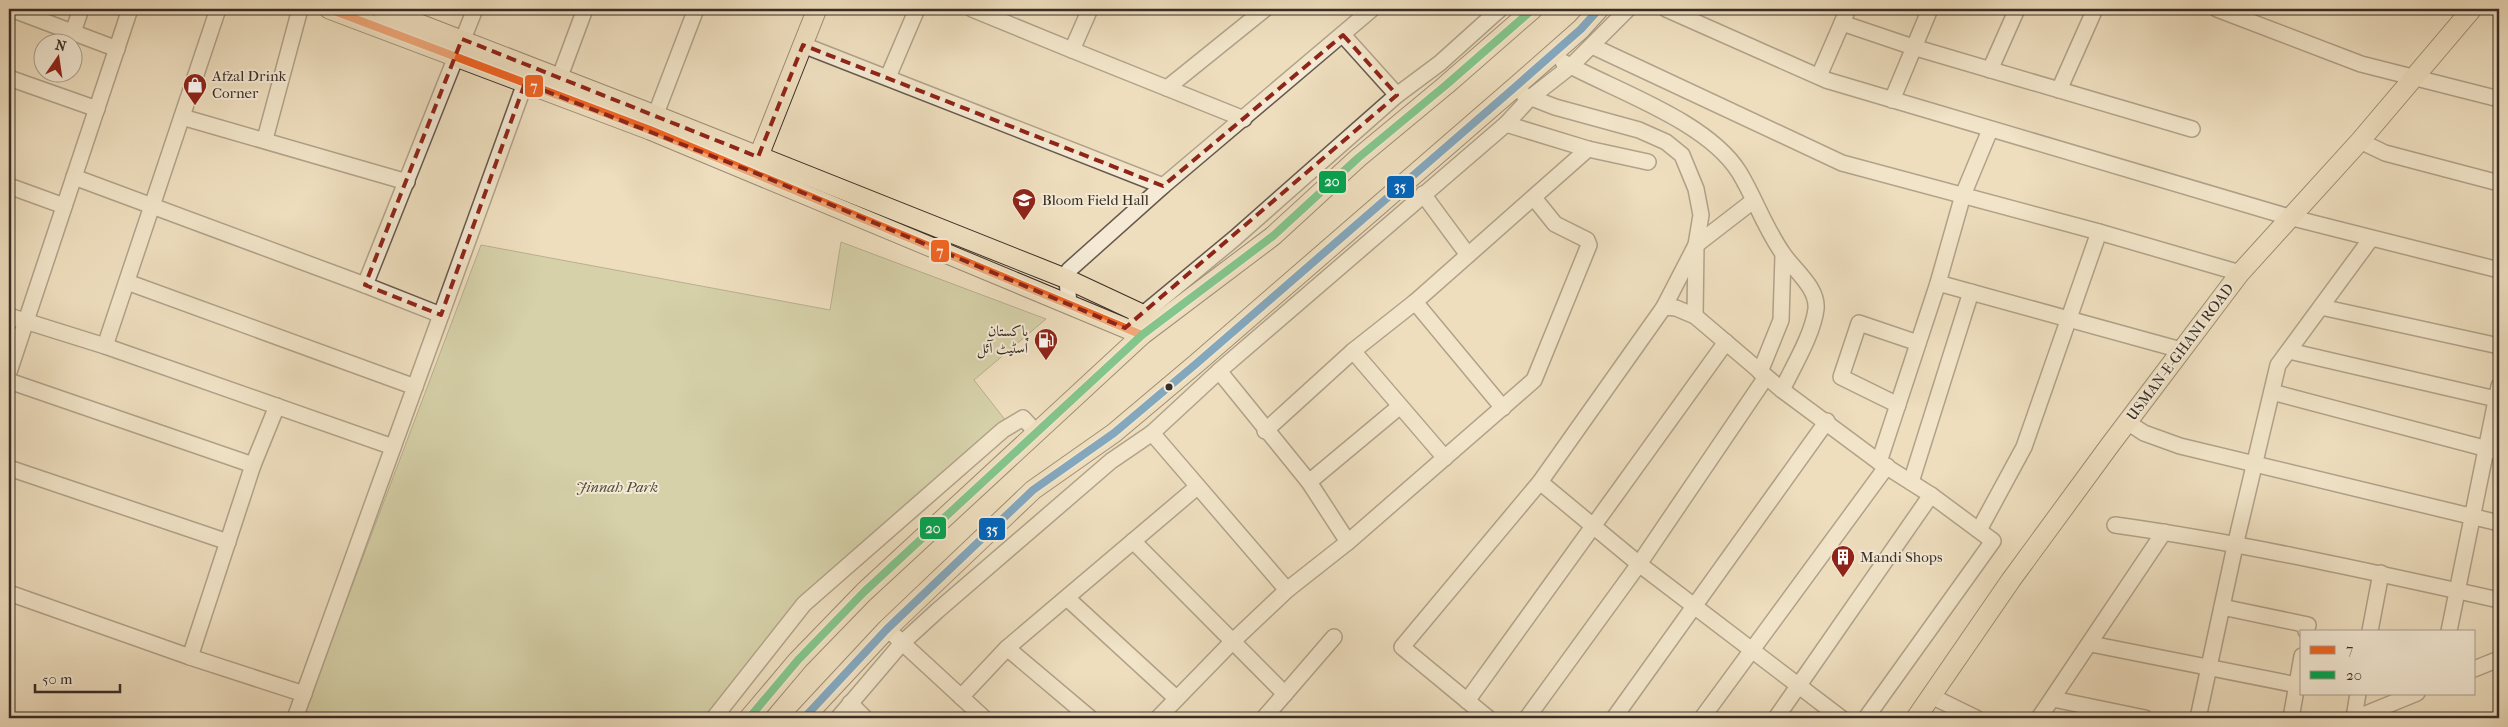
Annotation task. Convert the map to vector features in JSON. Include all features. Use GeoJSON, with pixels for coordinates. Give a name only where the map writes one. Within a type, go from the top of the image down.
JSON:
{"type":"FeatureCollection","features":[{"type":"Feature","properties":{"kind":"main road"},"geometry":{"type":"LineString","coordinates":[[329,9],[524,84],[557,86]]}},
{"type":"Feature","properties":{"kind":"main road"},"geometry":{"type":"LineString","coordinates":[[381,9],[462,39],[557,86],[756,165],[1134,332]]}},
{"type":"Feature","properties":{"kind":"main road"},"geometry":{"type":"LineString","coordinates":[[756,165],[817,9]]}},
{"type":"Feature","properties":{"kind":"main road"},"geometry":{"type":"LineString","coordinates":[[749,718],[798,660],[864,592],[1036,432],[1150,317],[1273,236],[1358,158],[1533,9]]}},
{"type":"Feature","properties":{"kind":"main road"},"geometry":{"type":"LineString","coordinates":[[804,718],[887,629],[1033,490],[1114,433],[1522,93],[1552,55],[1581,29],[1599,9]]}},
{"type":"Feature","properties":{"kind":"main road","name":"USMAN-E-GHANI ROAD"},"geometry":{"type":"LineString","coordinates":[[1916,718],[2011,580],[2240,273],[2360,141],[2472,9]]}},
{"type":"Feature","properties":{"kind":"main road"},"geometry":{"type":"LineString","coordinates":[[756,165],[1067,279],[1150,317]]}},
{"type":"Feature","properties":{"kind":"street"},"geometry":{"type":"LineString","coordinates":[[10,9],[73,32],[81,9]]}},
{"type":"Feature","properties":{"kind":"street"},"geometry":{"type":"LineString","coordinates":[[9,372],[130,9]]}},
{"type":"Feature","properties":{"kind":"street"},"geometry":{"type":"LineString","coordinates":[[105,346],[218,9]]}},
{"type":"Feature","properties":{"kind":"street"},"geometry":{"type":"LineString","coordinates":[[265,139],[300,9]]}},
{"type":"Feature","properties":{"kind":"street"},"geometry":{"type":"LineString","coordinates":[[365,284],[475,9]]}},
{"type":"Feature","properties":{"kind":"street"},"geometry":{"type":"LineString","coordinates":[[557,86],[585,9]]}},
{"type":"Feature","properties":{"kind":"street"},"geometry":{"type":"LineString","coordinates":[[653,123],[696,9]]}},
{"type":"Feature","properties":{"kind":"street"},"geometry":{"type":"LineString","coordinates":[[888,78],[917,9]]}},
{"type":"Feature","properties":{"kind":"street"},"geometry":{"type":"LineString","coordinates":[[972,9],[1244,119]]}},
{"type":"Feature","properties":{"kind":"street"},"geometry":{"type":"LineString","coordinates":[[1072,50],[1090,9]]}},
{"type":"Feature","properties":{"kind":"street"},"geometry":{"type":"LineString","coordinates":[[1167,88],[1265,9]]}},
{"type":"Feature","properties":{"kind":"street"},"geometry":{"type":"LineString","coordinates":[[1070,305],[1067,279],[1069,270],[1163,186],[1372,9]]}},
{"type":"Feature","properties":{"kind":"street"},"geometry":{"type":"LineString","coordinates":[[1150,317],[1235,238],[1397,95],[1440,62],[1500,9]]}},
{"type":"Feature","properties":{"kind":"street"},"geometry":{"type":"LineString","coordinates":[[838,718],[902,643],[1111,462],[1152,433],[1214,375],[1506,124],[1522,93],[1571,66],[1628,9]]}},
{"type":"Feature","properties":{"kind":"street"},"geometry":{"type":"LineString","coordinates":[[1666,9],[1819,76],[1892,100],[2370,240],[2499,270]]}},
{"type":"Feature","properties":{"kind":"street"},"geometry":{"type":"LineString","coordinates":[[1892,100],[1930,9]]}},
{"type":"Feature","properties":{"kind":"street"},"geometry":{"type":"LineString","coordinates":[[1990,70],[2018,9]]}},
{"type":"Feature","properties":{"kind":"street"},"geometry":{"type":"LineString","coordinates":[[2059,90],[2095,9]]}},
{"type":"Feature","properties":{"kind":"street"},"geometry":{"type":"LineString","coordinates":[[2217,9],[2238,12],[2361,64],[2413,79],[2499,99]]}},
{"type":"Feature","properties":{"kind":"street"},"geometry":{"type":"LineString","coordinates":[[1819,76],[1845,16],[1913,47],[2192,129]]}},
{"type":"Feature","properties":{"kind":"street"},"geometry":{"type":"LineString","coordinates":[[82,35],[117,49]]}},
{"type":"Feature","properties":{"kind":"street"},"geometry":{"type":"LineString","coordinates":[[1343,35],[1397,95]]}},
{"type":"Feature","properties":{"kind":"street"},"geometry":{"type":"LineString","coordinates":[[803,45],[1163,186]]}},
{"type":"Feature","properties":{"kind":"street"},"geometry":{"type":"LineString","coordinates":[[1592,46],[1842,163],[2099,232],[2240,273]]}},
{"type":"Feature","properties":{"kind":"street"},"geometry":{"type":"LineString","coordinates":[[1552,55],[1683,122],[1708,139],[1738,171],[1784,255],[1811,290],[1816,309],[1803,346],[1782,390]]}},
{"type":"Feature","properties":{"kind":"street"},"geometry":{"type":"LineString","coordinates":[[9,78],[97,109]]}},
{"type":"Feature","properties":{"kind":"street"},"geometry":{"type":"LineString","coordinates":[[295,718],[524,84]]}},
{"type":"Feature","properties":{"kind":"street"},"geometry":{"type":"LineString","coordinates":[[1522,93],[1639,130],[1666,142],[1682,155],[1696,189],[1701,215],[1696,245],[1695,316]]}},
{"type":"Feature","properties":{"kind":"street"},"geometry":{"type":"LineString","coordinates":[[182,117],[265,139],[407,182]]}},
{"type":"Feature","properties":{"kind":"street"},"geometry":{"type":"LineString","coordinates":[[1506,124],[1588,149],[1648,162]]}},
{"type":"Feature","properties":{"kind":"street"},"geometry":{"type":"LineString","coordinates":[[1702,718],[1883,464],[1898,405],[1938,283],[1963,195],[1990,130]]}},
{"type":"Feature","properties":{"kind":"street"},"geometry":{"type":"LineString","coordinates":[[2360,141],[2385,153],[2499,183]]}},
{"type":"Feature","properties":{"kind":"street"},"geometry":{"type":"LineString","coordinates":[[1265,431],[1353,350],[1415,302],[1588,149]]}},
{"type":"Feature","properties":{"kind":"street"},"geometry":{"type":"LineString","coordinates":[[74,177],[365,284],[441,315]]}},
{"type":"Feature","properties":{"kind":"street"},"geometry":{"type":"LineString","coordinates":[[9,186],[64,206]]}},
{"type":"Feature","properties":{"kind":"street"},"geometry":{"type":"LineString","coordinates":[[1423,194],[1468,256]]}},
{"type":"Feature","properties":{"kind":"street"},"geometry":{"type":"LineString","coordinates":[[1158,718],[1232,642],[1287,590],[1348,542],[1534,380],[1589,245],[1586,240],[1555,224],[1534,198]]}},
{"type":"Feature","properties":{"kind":"street"},"geometry":{"type":"LineString","coordinates":[[1488,718],[1402,647],[1540,482],[1664,307],[1696,245],[1753,201]]}},
{"type":"Feature","properties":{"kind":"street"},"geometry":{"type":"LineString","coordinates":[[1979,530],[2024,447],[2099,232]]}},
{"type":"Feature","properties":{"kind":"street"},"geometry":{"type":"LineString","coordinates":[[2198,718],[2235,546],[2278,365],[2370,240]]}},
{"type":"Feature","properties":{"kind":"street"},"geometry":{"type":"LineString","coordinates":[[1528,718],[1639,564],[1763,374],[1780,320],[1784,255]]}},
{"type":"Feature","properties":{"kind":"street"},"geometry":{"type":"LineString","coordinates":[[127,282],[415,387]]}},
{"type":"Feature","properties":{"kind":"street"},"geometry":{"type":"LineString","coordinates":[[1938,283],[2181,350]]}},
{"type":"Feature","properties":{"kind":"street"},"geometry":{"type":"LineString","coordinates":[[1912,482],[1971,292]]}},
{"type":"Feature","properties":{"kind":"street"},"geometry":{"type":"LineString","coordinates":[[1415,302],[1504,408]]}},
{"type":"Feature","properties":{"kind":"street"},"geometry":{"type":"LineString","coordinates":[[1664,307],[1676,308],[1695,316],[1782,390],[1993,541],[1866,718]]}},
{"type":"Feature","properties":{"kind":"street"},"geometry":{"type":"LineString","coordinates":[[2321,307],[2499,346]]}},
{"type":"Feature","properties":{"kind":"street"},"geometry":{"type":"LineString","coordinates":[[9,316],[105,346],[394,446]]}},
{"type":"Feature","properties":{"kind":"street"},"geometry":{"type":"LineString","coordinates":[[1898,405],[1841,377],[1859,323],[1918,343]]}},
{"type":"Feature","properties":{"kind":"street"},"geometry":{"type":"LineString","coordinates":[[1467,701],[1592,524],[1726,342]]}},
{"type":"Feature","properties":{"kind":"street"},"geometry":{"type":"LineString","coordinates":[[1353,350],[1399,407],[1445,458]]}},
{"type":"Feature","properties":{"kind":"street"},"geometry":{"type":"LineString","coordinates":[[2289,351],[2498,391],[2493,450],[2472,517],[2449,630]]}},
{"type":"Feature","properties":{"kind":"street"},"geometry":{"type":"LineString","coordinates":[[1197,363],[1214,375],[1309,482],[1348,542]]}},
{"type":"Feature","properties":{"kind":"street"},"geometry":{"type":"LineString","coordinates":[[9,381],[253,465]]}},
{"type":"Feature","properties":{"kind":"street"},"geometry":{"type":"LineString","coordinates":[[2272,392],[2493,450]]}},
{"type":"Feature","properties":{"kind":"street"},"geometry":{"type":"LineString","coordinates":[[190,657],[253,465],[277,406]]}},
{"type":"Feature","properties":{"kind":"street"},"geometry":{"type":"LineString","coordinates":[[1309,482],[1399,407]]}},
{"type":"Feature","properties":{"kind":"street"},"geometry":{"type":"LineString","coordinates":[[714,718],[804,604],[1003,430],[1023,418],[1036,432]]}},
{"type":"Feature","properties":{"kind":"street"},"geometry":{"type":"LineString","coordinates":[[1614,718],[1827,421]]}},
{"type":"Feature","properties":{"kind":"street"},"geometry":{"type":"LineString","coordinates":[[2127,422],[2144,433],[2180,446],[2499,522]]}},
{"type":"Feature","properties":{"kind":"street"},"geometry":{"type":"LineString","coordinates":[[1152,433],[1287,590]]}},
{"type":"Feature","properties":{"kind":"street"},"geometry":{"type":"LineString","coordinates":[[9,468],[228,542]]}},
{"type":"Feature","properties":{"kind":"street"},"geometry":{"type":"LineString","coordinates":[[1540,482],[1639,564],[1841,718]]}},
{"type":"Feature","properties":{"kind":"street"},"geometry":{"type":"LineString","coordinates":[[961,697],[1007,648],[1197,487]]}},
{"type":"Feature","properties":{"kind":"street"},"geometry":{"type":"LineString","coordinates":[[1776,718],[1931,495]]}},
{"type":"Feature","properties":{"kind":"street"},"geometry":{"type":"LineString","coordinates":[[2116,525],[2164,532],[2380,574],[2499,600]]}},
{"type":"Feature","properties":{"kind":"street"},"geometry":{"type":"LineString","coordinates":[[2039,718],[2091,644],[2164,532]]}},
{"type":"Feature","properties":{"kind":"street"},"geometry":{"type":"LineString","coordinates":[[1132,541],[1286,694]]}},
{"type":"Feature","properties":{"kind":"street"},"geometry":{"type":"LineString","coordinates":[[2370,630],[2380,574]]}},
{"type":"Feature","properties":{"kind":"street"},"geometry":{"type":"LineString","coordinates":[[9,593],[190,657],[304,694]]}},
{"type":"Feature","properties":{"kind":"street"},"geometry":{"type":"LineString","coordinates":[[1068,598],[1176,698]]}},
{"type":"Feature","properties":{"kind":"street"},"geometry":{"type":"LineString","coordinates":[[2222,607],[2308,625],[2306,630]]}},
{"type":"Feature","properties":{"kind":"street"},"geometry":{"type":"LineString","coordinates":[[887,629],[984,718]]}},
{"type":"Feature","properties":{"kind":"street"},"geometry":{"type":"LineString","coordinates":[[1264,718],[1334,637]]}},
{"type":"Feature","properties":{"kind":"street"},"geometry":{"type":"LineString","coordinates":[[2091,644],[2299,686],[2291,718]]}},
{"type":"Feature","properties":{"kind":"street"},"geometry":{"type":"LineString","coordinates":[[1007,648],[1090,718]]}},
{"type":"Feature","properties":{"kind":"street"},"geometry":{"type":"LineString","coordinates":[[2476,668],[2499,659]]}},
{"type":"Feature","properties":{"kind":"street"},"geometry":{"type":"LineString","coordinates":[[2358,694],[2355,718],[2415,694]]}},
{"type":"Feature","properties":{"kind":"street"},"geometry":{"type":"LineString","coordinates":[[1931,696],[1976,718]]}},
{"type":"Feature","properties":{"kind":"street"},"geometry":{"type":"LineString","coordinates":[[2053,699],[2145,718]]}},
{"type":"Feature","properties":{"kind":"street"},"geometry":{"type":"LineString","coordinates":[[850,704],[865,718]]}},
{"type":"Feature","properties":{"kind":"highlighted area"},"geometry":{"type":"Polygon","coordinates":[[[1343,35],[1397,95],[1125,328],[753,172],[525,83],[441,315],[365,285],[462,39],[758,157],[803,45],[1163,186],[1343,35]]]}},
{"type":"Feature","properties":{"kind":"green space","name":"Jinnah Park"},"geometry":{"type":"Polygon","coordinates":[[[841,242],[1046,319],[974,380],[1006,421],[808,590],[712,718],[302,718],[481,245],[830,310],[841,242]]]}},
{"type":"Feature","properties":{"kind":"transit line","name":"7"},"geometry":{"type":"LineString","coordinates":[[329,9],[650,130],[1142,335]]}},
{"type":"Feature","properties":{"kind":"transit line","name":"20"},"geometry":{"type":"LineString","coordinates":[[749,718],[798,660],[864,592],[1142,335],[1273,236],[1358,158],[1533,9]]}},
{"type":"Feature","properties":{"kind":"transit line","name":"35"},"geometry":{"type":"LineString","coordinates":[[804,718],[887,629],[1033,490],[1114,433],[1197,363],[1514,88],[1581,29],[1599,9]]}},
{"type":"Feature","properties":{"kind":"place","name":"Afzal Drink Corner"},"geometry":{"type":"Point","coordinates":[195,106]}},
{"type":"Feature","properties":{"kind":"place","name":"Bloom Field Hall"},"geometry":{"type":"Point","coordinates":[1024,221]}},
{"type":"Feature","properties":{"kind":"place","name":"پاکستان اسٹیٹ آئل"},"geometry":{"type":"Point","coordinates":[1046,361]}},
{"type":"Feature","properties":{"kind":"place","name":"Mandi Shops"},"geometry":{"type":"Point","coordinates":[1843,578]}}]}
